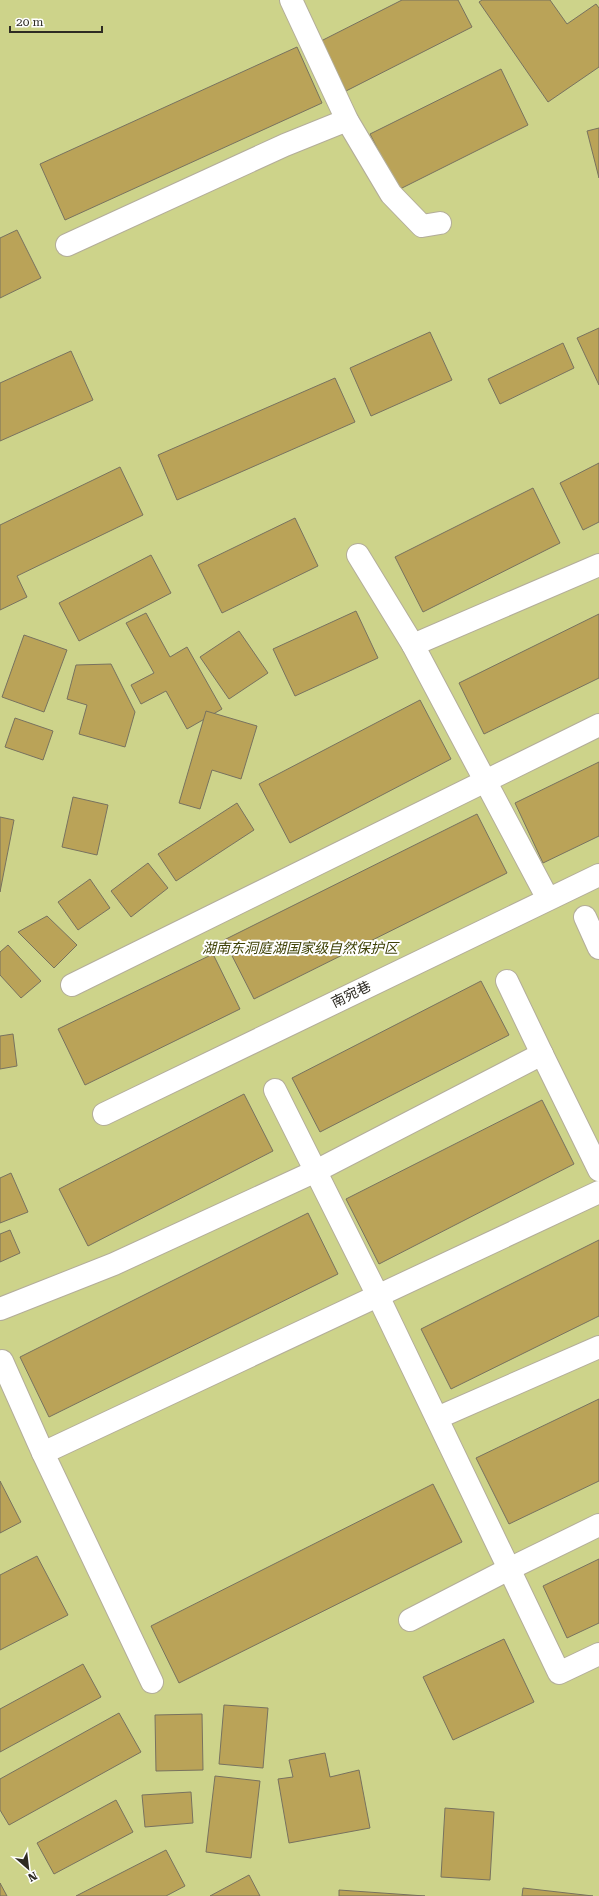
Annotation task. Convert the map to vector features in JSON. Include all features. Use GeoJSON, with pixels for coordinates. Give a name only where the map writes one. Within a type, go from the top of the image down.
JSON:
{"type":"FeatureCollection","features":[{"type":"Feature","properties":{"kind":"street"},"geometry":{"type":"LineString","coordinates":[[291,0],[348,120],[391,194],[422,226],[440,223]]}},
{"type":"Feature","properties":{"kind":"street"},"geometry":{"type":"LineString","coordinates":[[67,245],[285,144],[348,120]]}},
{"type":"Feature","properties":{"kind":"street"},"geometry":{"type":"LineString","coordinates":[[358,555],[413,645],[548,899]]}},
{"type":"Feature","properties":{"kind":"street"},"geometry":{"type":"LineString","coordinates":[[413,645],[599,565]]}},
{"type":"Feature","properties":{"kind":"street"},"geometry":{"type":"LineString","coordinates":[[72,985],[599,725]]}},
{"type":"Feature","properties":{"kind":"street","name":"南宛巷"},"geometry":{"type":"LineString","coordinates":[[104,1114],[599,875]]}},
{"type":"Feature","properties":{"kind":"street"},"geometry":{"type":"LineString","coordinates":[[585,917],[599,948]]}},
{"type":"Feature","properties":{"kind":"street"},"geometry":{"type":"LineString","coordinates":[[507,981],[599,1170]]}},
{"type":"Feature","properties":{"kind":"street"},"geometry":{"type":"LineString","coordinates":[[0,1309],[114,1264],[316,1171],[542,1054]]}},
{"type":"Feature","properties":{"kind":"street"},"geometry":{"type":"LineString","coordinates":[[276,1090],[378,1296],[559,1673],[599,1654]]}},
{"type":"Feature","properties":{"kind":"street"},"geometry":{"type":"LineString","coordinates":[[43,1453],[599,1192]]}},
{"type":"Feature","properties":{"kind":"street"},"geometry":{"type":"LineString","coordinates":[[437,1418],[599,1347]]}},
{"type":"Feature","properties":{"kind":"street"},"geometry":{"type":"LineString","coordinates":[[2,1361],[43,1453],[152,1682]]}},
{"type":"Feature","properties":{"kind":"street"},"geometry":{"type":"LineString","coordinates":[[410,1620],[509,1569],[599,1526]]}},
{"type":"Feature","properties":{"kind":"green space","name":"湖南东洞庭湖国家级自然保护区"},"geometry":{"type":"Polygon","coordinates":[[[0,0],[599,0],[599,1896],[0,1896],[0,0]]]}},
{"type":"Feature","properties":{"kind":"building"},"geometry":{"type":"Polygon","coordinates":[[[402,0],[458,0],[472,27],[346,91],[321,41],[402,0]]]}},
{"type":"Feature","properties":{"kind":"building"},"geometry":{"type":"Polygon","coordinates":[[[482,0],[550,0],[567,24],[596,4],[599,8],[599,67],[548,102],[479,2],[482,0]]]}},
{"type":"Feature","properties":{"kind":"building"},"geometry":{"type":"Polygon","coordinates":[[[297,47],[322,103],[65,220],[40,164],[297,47]]]}},
{"type":"Feature","properties":{"kind":"building"},"geometry":{"type":"Polygon","coordinates":[[[501,69],[528,125],[398,190],[370,134],[501,69]]]}},
{"type":"Feature","properties":{"kind":"building"},"geometry":{"type":"Polygon","coordinates":[[[599,128],[599,178],[587,131],[599,128]]]}},
{"type":"Feature","properties":{"kind":"building"},"geometry":{"type":"Polygon","coordinates":[[[17,230],[41,278],[0,298],[0,238],[17,230]]]}},
{"type":"Feature","properties":{"kind":"building"},"geometry":{"type":"Polygon","coordinates":[[[599,328],[599,385],[577,338],[599,328]]]}},
{"type":"Feature","properties":{"kind":"building"},"geometry":{"type":"Polygon","coordinates":[[[430,332],[452,380],[371,416],[350,368],[430,332]]]}},
{"type":"Feature","properties":{"kind":"building"},"geometry":{"type":"Polygon","coordinates":[[[563,343],[574,368],[500,404],[488,379],[563,343]]]}},
{"type":"Feature","properties":{"kind":"building"},"geometry":{"type":"Polygon","coordinates":[[[71,351],[93,400],[0,441],[0,383],[71,351]]]}},
{"type":"Feature","properties":{"kind":"building"},"geometry":{"type":"Polygon","coordinates":[[[335,378],[355,422],[177,500],[158,455],[335,378]]]}},
{"type":"Feature","properties":{"kind":"building"},"geometry":{"type":"Polygon","coordinates":[[[599,463],[599,522],[583,530],[560,483],[599,463]]]}},
{"type":"Feature","properties":{"kind":"building"},"geometry":{"type":"Polygon","coordinates":[[[120,467],[143,515],[17,576],[27,597],[0,610],[0,525],[120,467]]]}},
{"type":"Feature","properties":{"kind":"building"},"geometry":{"type":"Polygon","coordinates":[[[533,488],[560,543],[423,612],[395,557],[533,488]]]}},
{"type":"Feature","properties":{"kind":"building"},"geometry":{"type":"Polygon","coordinates":[[[295,518],[318,566],[222,613],[198,565],[295,518]]]}},
{"type":"Feature","properties":{"kind":"building"},"geometry":{"type":"Polygon","coordinates":[[[151,555],[171,593],[79,641],[59,603],[151,555]]]}},
{"type":"Feature","properties":{"kind":"building"},"geometry":{"type":"Polygon","coordinates":[[[356,611],[378,658],[295,696],[273,649],[356,611]]]}},
{"type":"Feature","properties":{"kind":"building"},"geometry":{"type":"Polygon","coordinates":[[[146,613],[170,657],[187,647],[222,709],[187,729],[166,691],[141,704],[131,685],[154,673],[126,623],[146,613]]]}},
{"type":"Feature","properties":{"kind":"building"},"geometry":{"type":"Polygon","coordinates":[[[599,614],[599,678],[484,734],[459,683],[599,614]]]}},
{"type":"Feature","properties":{"kind":"building"},"geometry":{"type":"Polygon","coordinates":[[[239,631],[268,673],[229,699],[200,657],[239,631]]]}},
{"type":"Feature","properties":{"kind":"building"},"geometry":{"type":"Polygon","coordinates":[[[24,635],[67,650],[44,712],[2,697],[24,635]]]}},
{"type":"Feature","properties":{"kind":"building"},"geometry":{"type":"Polygon","coordinates":[[[111,664],[135,712],[125,747],[79,734],[87,705],[67,699],[76,665],[111,664]]]}},
{"type":"Feature","properties":{"kind":"building"},"geometry":{"type":"Polygon","coordinates":[[[420,700],[451,759],[290,843],[259,784],[420,700]]]}},
{"type":"Feature","properties":{"kind":"building"},"geometry":{"type":"Polygon","coordinates":[[[206,711],[257,726],[241,779],[212,770],[200,809],[179,803],[206,711]]]}},
{"type":"Feature","properties":{"kind":"building"},"geometry":{"type":"Polygon","coordinates":[[[15,718],[53,731],[43,760],[5,747],[15,718]]]}},
{"type":"Feature","properties":{"kind":"building"},"geometry":{"type":"Polygon","coordinates":[[[599,762],[599,836],[543,863],[515,803],[599,762]]]}},
{"type":"Feature","properties":{"kind":"building"},"geometry":{"type":"Polygon","coordinates":[[[73,797],[108,805],[97,855],[62,847],[73,797]]]}},
{"type":"Feature","properties":{"kind":"building"},"geometry":{"type":"Polygon","coordinates":[[[237,803],[254,830],[176,881],[158,854],[237,803]]]}},
{"type":"Feature","properties":{"kind":"building"},"geometry":{"type":"Polygon","coordinates":[[[477,814],[507,873],[254,999],[224,940],[477,814]]]}},
{"type":"Feature","properties":{"kind":"building"},"geometry":{"type":"Polygon","coordinates":[[[0,817],[14,820],[0,892],[0,817]]]}},
{"type":"Feature","properties":{"kind":"building"},"geometry":{"type":"Polygon","coordinates":[[[148,863],[168,888],[131,917],[111,891],[148,863]]]}},
{"type":"Feature","properties":{"kind":"building"},"geometry":{"type":"Polygon","coordinates":[[[90,879],[110,908],[78,930],[58,902],[90,879]]]}},
{"type":"Feature","properties":{"kind":"building"},"geometry":{"type":"Polygon","coordinates":[[[47,916],[77,945],[54,968],[18,932],[47,916]]]}},
{"type":"Feature","properties":{"kind":"building"},"geometry":{"type":"Polygon","coordinates":[[[8,945],[41,981],[21,998],[0,975],[0,952],[8,945]]]}},
{"type":"Feature","properties":{"kind":"building"},"geometry":{"type":"Polygon","coordinates":[[[213,954],[240,1009],[85,1085],[58,1029],[213,954]]]}},
{"type":"Feature","properties":{"kind":"building"},"geometry":{"type":"Polygon","coordinates":[[[481,981],[509,1035],[320,1132],[292,1078],[481,981]]]}},
{"type":"Feature","properties":{"kind":"building"},"geometry":{"type":"Polygon","coordinates":[[[13,1034],[17,1066],[0,1069],[0,1036],[13,1034]]]}},
{"type":"Feature","properties":{"kind":"building"},"geometry":{"type":"Polygon","coordinates":[[[244,1094],[273,1151],[88,1246],[59,1189],[244,1094]]]}},
{"type":"Feature","properties":{"kind":"building"},"geometry":{"type":"Polygon","coordinates":[[[542,1100],[574,1164],[379,1264],[346,1199],[542,1100]]]}},
{"type":"Feature","properties":{"kind":"building"},"geometry":{"type":"Polygon","coordinates":[[[11,1173],[28,1212],[0,1223],[0,1178],[11,1173]]]}},
{"type":"Feature","properties":{"kind":"building"},"geometry":{"type":"Polygon","coordinates":[[[308,1213],[338,1274],[49,1417],[20,1357],[308,1213]]]}},
{"type":"Feature","properties":{"kind":"building"},"geometry":{"type":"Polygon","coordinates":[[[10,1230],[20,1253],[0,1262],[0,1234],[10,1230]]]}},
{"type":"Feature","properties":{"kind":"building"},"geometry":{"type":"Polygon","coordinates":[[[599,1240],[599,1316],[451,1389],[421,1329],[599,1240]]]}},
{"type":"Feature","properties":{"kind":"building"},"geometry":{"type":"Polygon","coordinates":[[[599,1399],[599,1481],[509,1524],[476,1458],[599,1399]]]}},
{"type":"Feature","properties":{"kind":"building"},"geometry":{"type":"Polygon","coordinates":[[[0,1481],[21,1522],[0,1533],[0,1481]]]}},
{"type":"Feature","properties":{"kind":"building"},"geometry":{"type":"Polygon","coordinates":[[[433,1484],[462,1542],[179,1683],[151,1626],[433,1484]]]}},
{"type":"Feature","properties":{"kind":"building"},"geometry":{"type":"Polygon","coordinates":[[[37,1556],[68,1615],[0,1650],[0,1575],[37,1556]]]}},
{"type":"Feature","properties":{"kind":"building"},"geometry":{"type":"Polygon","coordinates":[[[599,1559],[599,1623],[567,1638],[543,1586],[599,1559]]]}},
{"type":"Feature","properties":{"kind":"building"},"geometry":{"type":"Polygon","coordinates":[[[504,1639],[534,1702],[453,1740],[423,1677],[504,1639]]]}},
{"type":"Feature","properties":{"kind":"building"},"geometry":{"type":"Polygon","coordinates":[[[83,1664],[101,1697],[0,1752],[0,1709],[83,1664]]]}},
{"type":"Feature","properties":{"kind":"building"},"geometry":{"type":"Polygon","coordinates":[[[224,1705],[268,1708],[263,1768],[219,1764],[224,1705]]]}},
{"type":"Feature","properties":{"kind":"building"},"geometry":{"type":"Polygon","coordinates":[[[119,1713],[141,1752],[9,1825],[0,1810],[0,1779],[119,1713]]]}},
{"type":"Feature","properties":{"kind":"building"},"geometry":{"type":"Polygon","coordinates":[[[202,1714],[203,1770],[156,1771],[155,1715],[202,1714]]]}},
{"type":"Feature","properties":{"kind":"building"},"geometry":{"type":"Polygon","coordinates":[[[325,1753],[330,1777],[359,1770],[370,1828],[289,1843],[278,1779],[293,1777],[289,1760],[325,1753]]]}},
{"type":"Feature","properties":{"kind":"building"},"geometry":{"type":"Polygon","coordinates":[[[215,1776],[260,1781],[251,1858],[206,1852],[215,1776]]]}},
{"type":"Feature","properties":{"kind":"building"},"geometry":{"type":"Polygon","coordinates":[[[191,1792],[193,1823],[145,1827],[142,1795],[191,1792]]]}},
{"type":"Feature","properties":{"kind":"building"},"geometry":{"type":"Polygon","coordinates":[[[116,1800],[133,1832],[54,1874],[37,1843],[116,1800]]]}},
{"type":"Feature","properties":{"kind":"building"},"geometry":{"type":"Polygon","coordinates":[[[445,1808],[494,1812],[490,1880],[441,1877],[445,1808]]]}},
{"type":"Feature","properties":{"kind":"building"},"geometry":{"type":"Polygon","coordinates":[[[166,1850],[185,1886],[166,1896],[76,1896],[166,1850]]]}},
{"type":"Feature","properties":{"kind":"building"},"geometry":{"type":"Polygon","coordinates":[[[249,1875],[260,1896],[210,1896],[249,1875]]]}},
{"type":"Feature","properties":{"kind":"building"},"geometry":{"type":"Polygon","coordinates":[[[0,1883],[7,1896],[0,1896],[0,1883]]]}},
{"type":"Feature","properties":{"kind":"building"},"geometry":{"type":"Polygon","coordinates":[[[523,1888],[593,1896],[522,1896],[523,1888]]]}},
{"type":"Feature","properties":{"kind":"building"},"geometry":{"type":"Polygon","coordinates":[[[339,1890],[425,1896],[339,1896],[339,1890]]]}}]}
